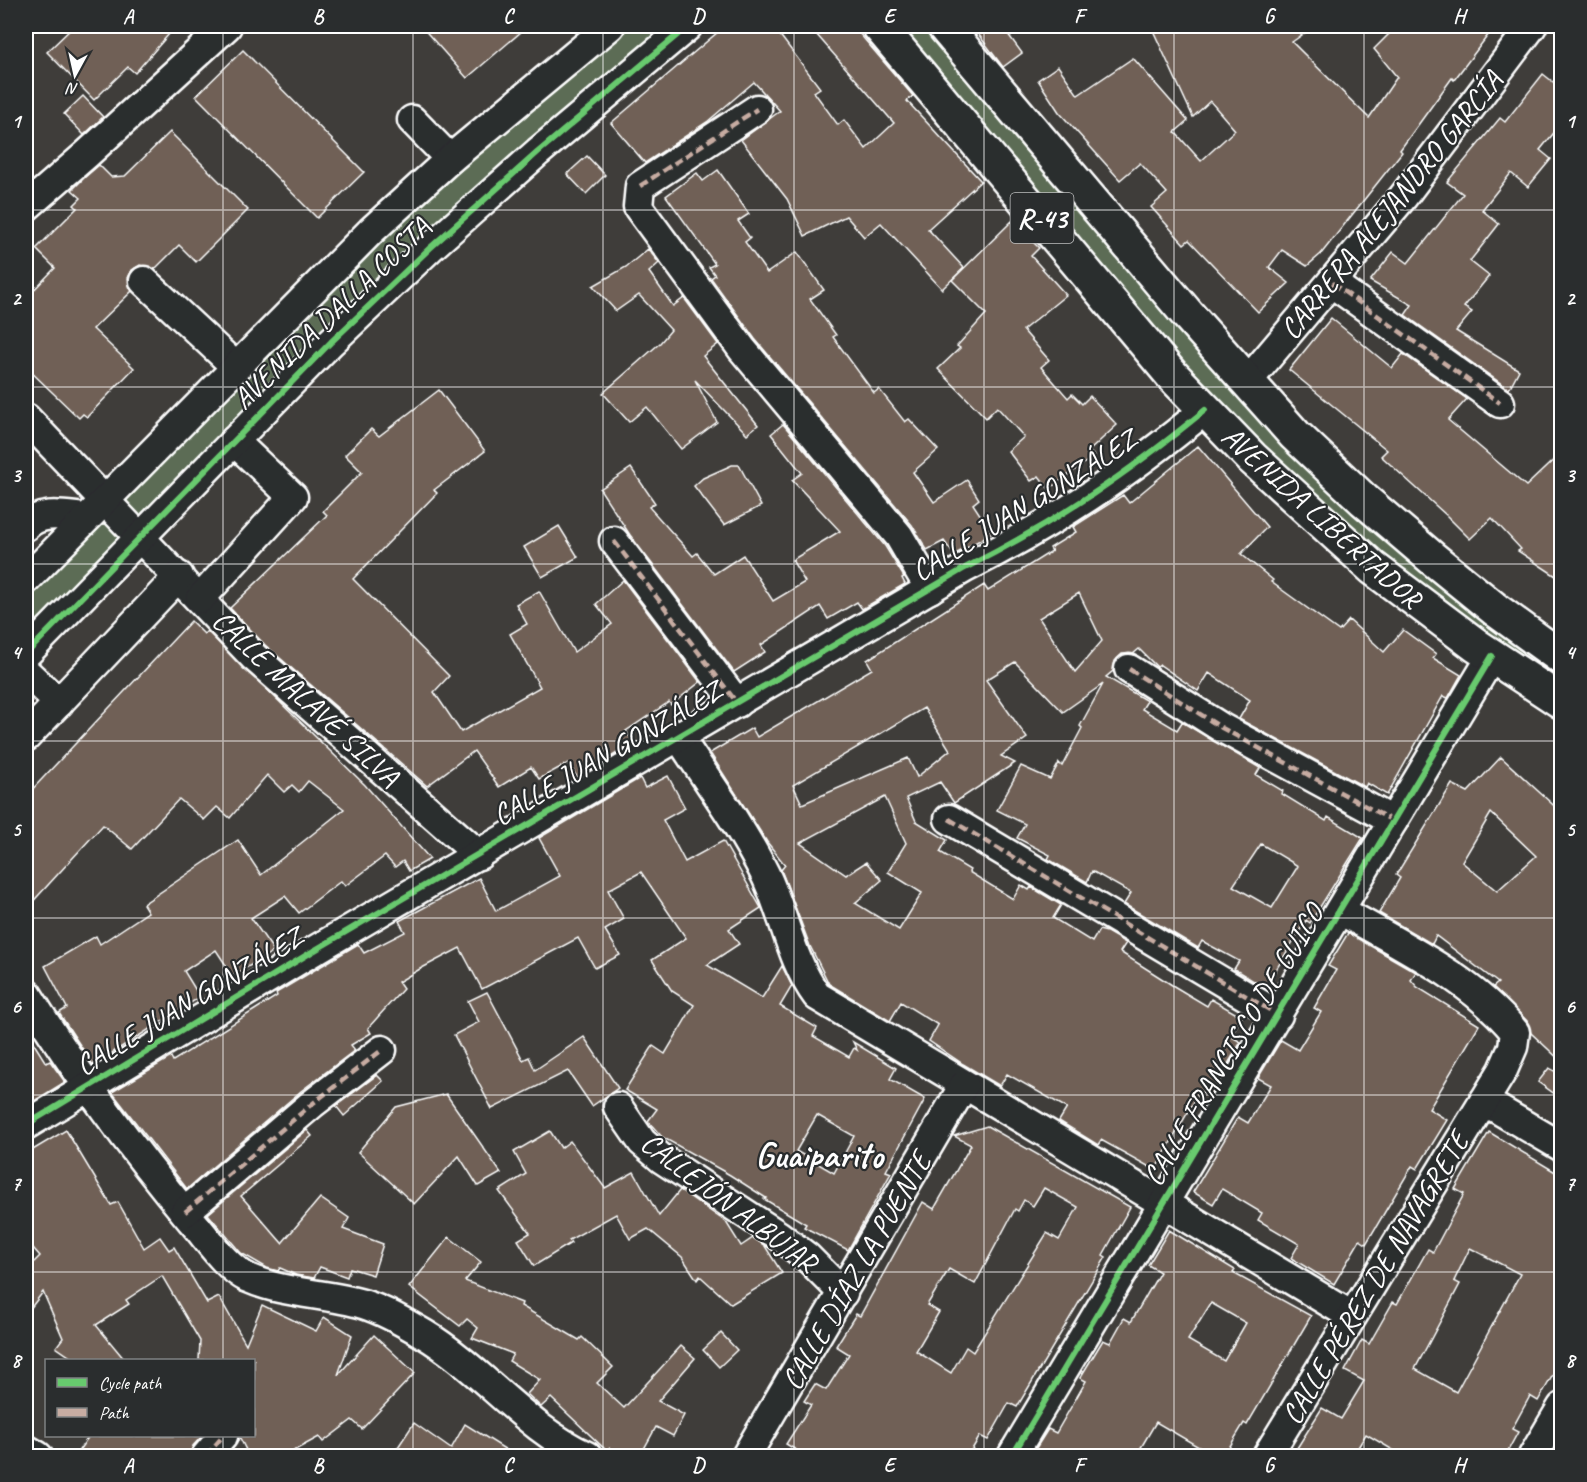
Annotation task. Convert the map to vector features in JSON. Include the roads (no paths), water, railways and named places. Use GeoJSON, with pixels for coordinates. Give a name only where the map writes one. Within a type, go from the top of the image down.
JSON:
{"type":"FeatureCollection","features":[{"type":"Feature","properties":{"kind":"main road","name":"AVENIDA LIBERTADOR"},"geometry":{"type":"LineString","coordinates":[[879,26],[1171,374],[1276,481],[1373,568],[1492,656],[1562,702]]}},
{"type":"Feature","properties":{"kind":"main road","name":"AVENIDA LIBERTADOR"},"geometry":{"type":"LineString","coordinates":[[944,26],[1247,382],[1295,435],[1364,500],[1496,610],[1562,658]]}},
{"type":"Feature","properties":{"kind":"street"},"geometry":{"type":"LineString","coordinates":[[26,207],[227,26]]}},
{"type":"Feature","properties":{"kind":"street","name":"AVENIDA DALLA COSTA"},"geometry":{"type":"LineString","coordinates":[[26,580],[235,366],[371,231],[450,159],[610,26]]}},
{"type":"Feature","properties":{"kind":"street","name":"AVENIDA DALLA COSTA"},"geometry":{"type":"LineString","coordinates":[[26,654],[331,342],[430,248],[688,26]]}},
{"type":"Feature","properties":{"kind":"street","name":"CARRERA ALEJANDRO GARCÍA"},"geometry":{"type":"LineString","coordinates":[[1247,382],[1403,197],[1532,26]]}},
{"type":"Feature","properties":{"kind":"street"},"geometry":{"type":"LineString","coordinates":[[757,109],[639,186],[638,207],[742,349],[899,537],[930,589]]}},
{"type":"Feature","properties":{"kind":"street"},"geometry":{"type":"LineString","coordinates":[[412,120],[450,159]]}},
{"type":"Feature","properties":{"kind":"street"},"geometry":{"type":"LineString","coordinates":[[144,281],[235,366]]}},
{"type":"Feature","properties":{"kind":"street"},"geometry":{"type":"LineString","coordinates":[[1332,283],[1500,403]]}},
{"type":"Feature","properties":{"kind":"street","name":"CALLE JUAN GONZÁLEZ"},"geometry":{"type":"LineString","coordinates":[[26,1125],[930,589],[1030,534],[1098,493],[1147,458],[1205,410]]}},
{"type":"Feature","properties":{"kind":"street","name":"CALLE MALAVÉ SILVA"},"geometry":{"type":"LineString","coordinates":[[26,418],[95,508],[139,536],[262,665],[479,855]]}},
{"type":"Feature","properties":{"kind":"street"},"geometry":{"type":"LineString","coordinates":[[200,599],[293,497],[234,441]]}},
{"type":"Feature","properties":{"kind":"street"},"geometry":{"type":"LineString","coordinates":[[26,526],[34,518],[42,515],[95,508]]}},
{"type":"Feature","properties":{"kind":"street"},"geometry":{"type":"LineString","coordinates":[[614,541],[737,703]]}},
{"type":"Feature","properties":{"kind":"street"},"geometry":{"type":"LineString","coordinates":[[26,737],[179,576]]}},
{"type":"Feature","properties":{"kind":"street","name":"CALLE FRANCISCO DE GUICO"},"geometry":{"type":"LineString","coordinates":[[1012,1456],[1492,656]]}},
{"type":"Feature","properties":{"kind":"street"},"geometry":{"type":"LineString","coordinates":[[1129,669],[1222,728],[1393,821]]}},
{"type":"Feature","properties":{"kind":"street"},"geometry":{"type":"LineString","coordinates":[[26,672],[59,703]]}},
{"type":"Feature","properties":{"kind":"street"},"geometry":{"type":"LineString","coordinates":[[679,737],[742,833],[765,875],[797,958],[817,996],[1352,1316]]}},
{"type":"Feature","properties":{"kind":"street"},"geometry":{"type":"LineString","coordinates":[[949,819],[1278,1015]]}},
{"type":"Feature","properties":{"kind":"street","name":"CALLE PÉREZ DE NAVAGRETE"},"geometry":{"type":"LineString","coordinates":[[1267,1456],[1503,1070],[1513,1047],[1515,1032],[1486,1001],[1451,975],[1340,910]]}},
{"type":"Feature","properties":{"kind":"street"},"geometry":{"type":"LineString","coordinates":[[26,992],[89,1087],[224,1259],[245,1276],[267,1285],[362,1304],[390,1314],[427,1335],[551,1436],[587,1456]]}},
{"type":"Feature","properties":{"kind":"street"},"geometry":{"type":"LineString","coordinates":[[185,1212],[312,1104],[382,1050]]}},
{"type":"Feature","properties":{"kind":"street","name":"CALLE DÍAZ LA PUENTE"},"geometry":{"type":"LineString","coordinates":[[757,1453],[843,1293],[964,1085]]}},
{"type":"Feature","properties":{"kind":"street"},"geometry":{"type":"LineString","coordinates":[[1484,1101],[1562,1147]]}},
{"type":"Feature","properties":{"kind":"street","name":"CALLEJÓN ALBUJAR"},"geometry":{"type":"LineString","coordinates":[[618,1107],[642,1142],[662,1158],[778,1235],[807,1257],[843,1293]]}},
{"type":"Feature","properties":{"kind":"street"},"geometry":{"type":"LineString","coordinates":[[1533,1456],[1562,1407]]}},
{"type":"Feature","properties":{"kind":"street"},"geometry":{"type":"LineString","coordinates":[[206,1456],[222,1437]]}},
{"type":"Feature","properties":{"kind":"street"},"geometry":{"type":"LineString","coordinates":[[26,1449],[38,1456]]}},
{"type":"Feature","properties":{"kind":"district","name":"Guaiparito"},"geometry":{"type":"Point","coordinates":[819,1155]}}]}
